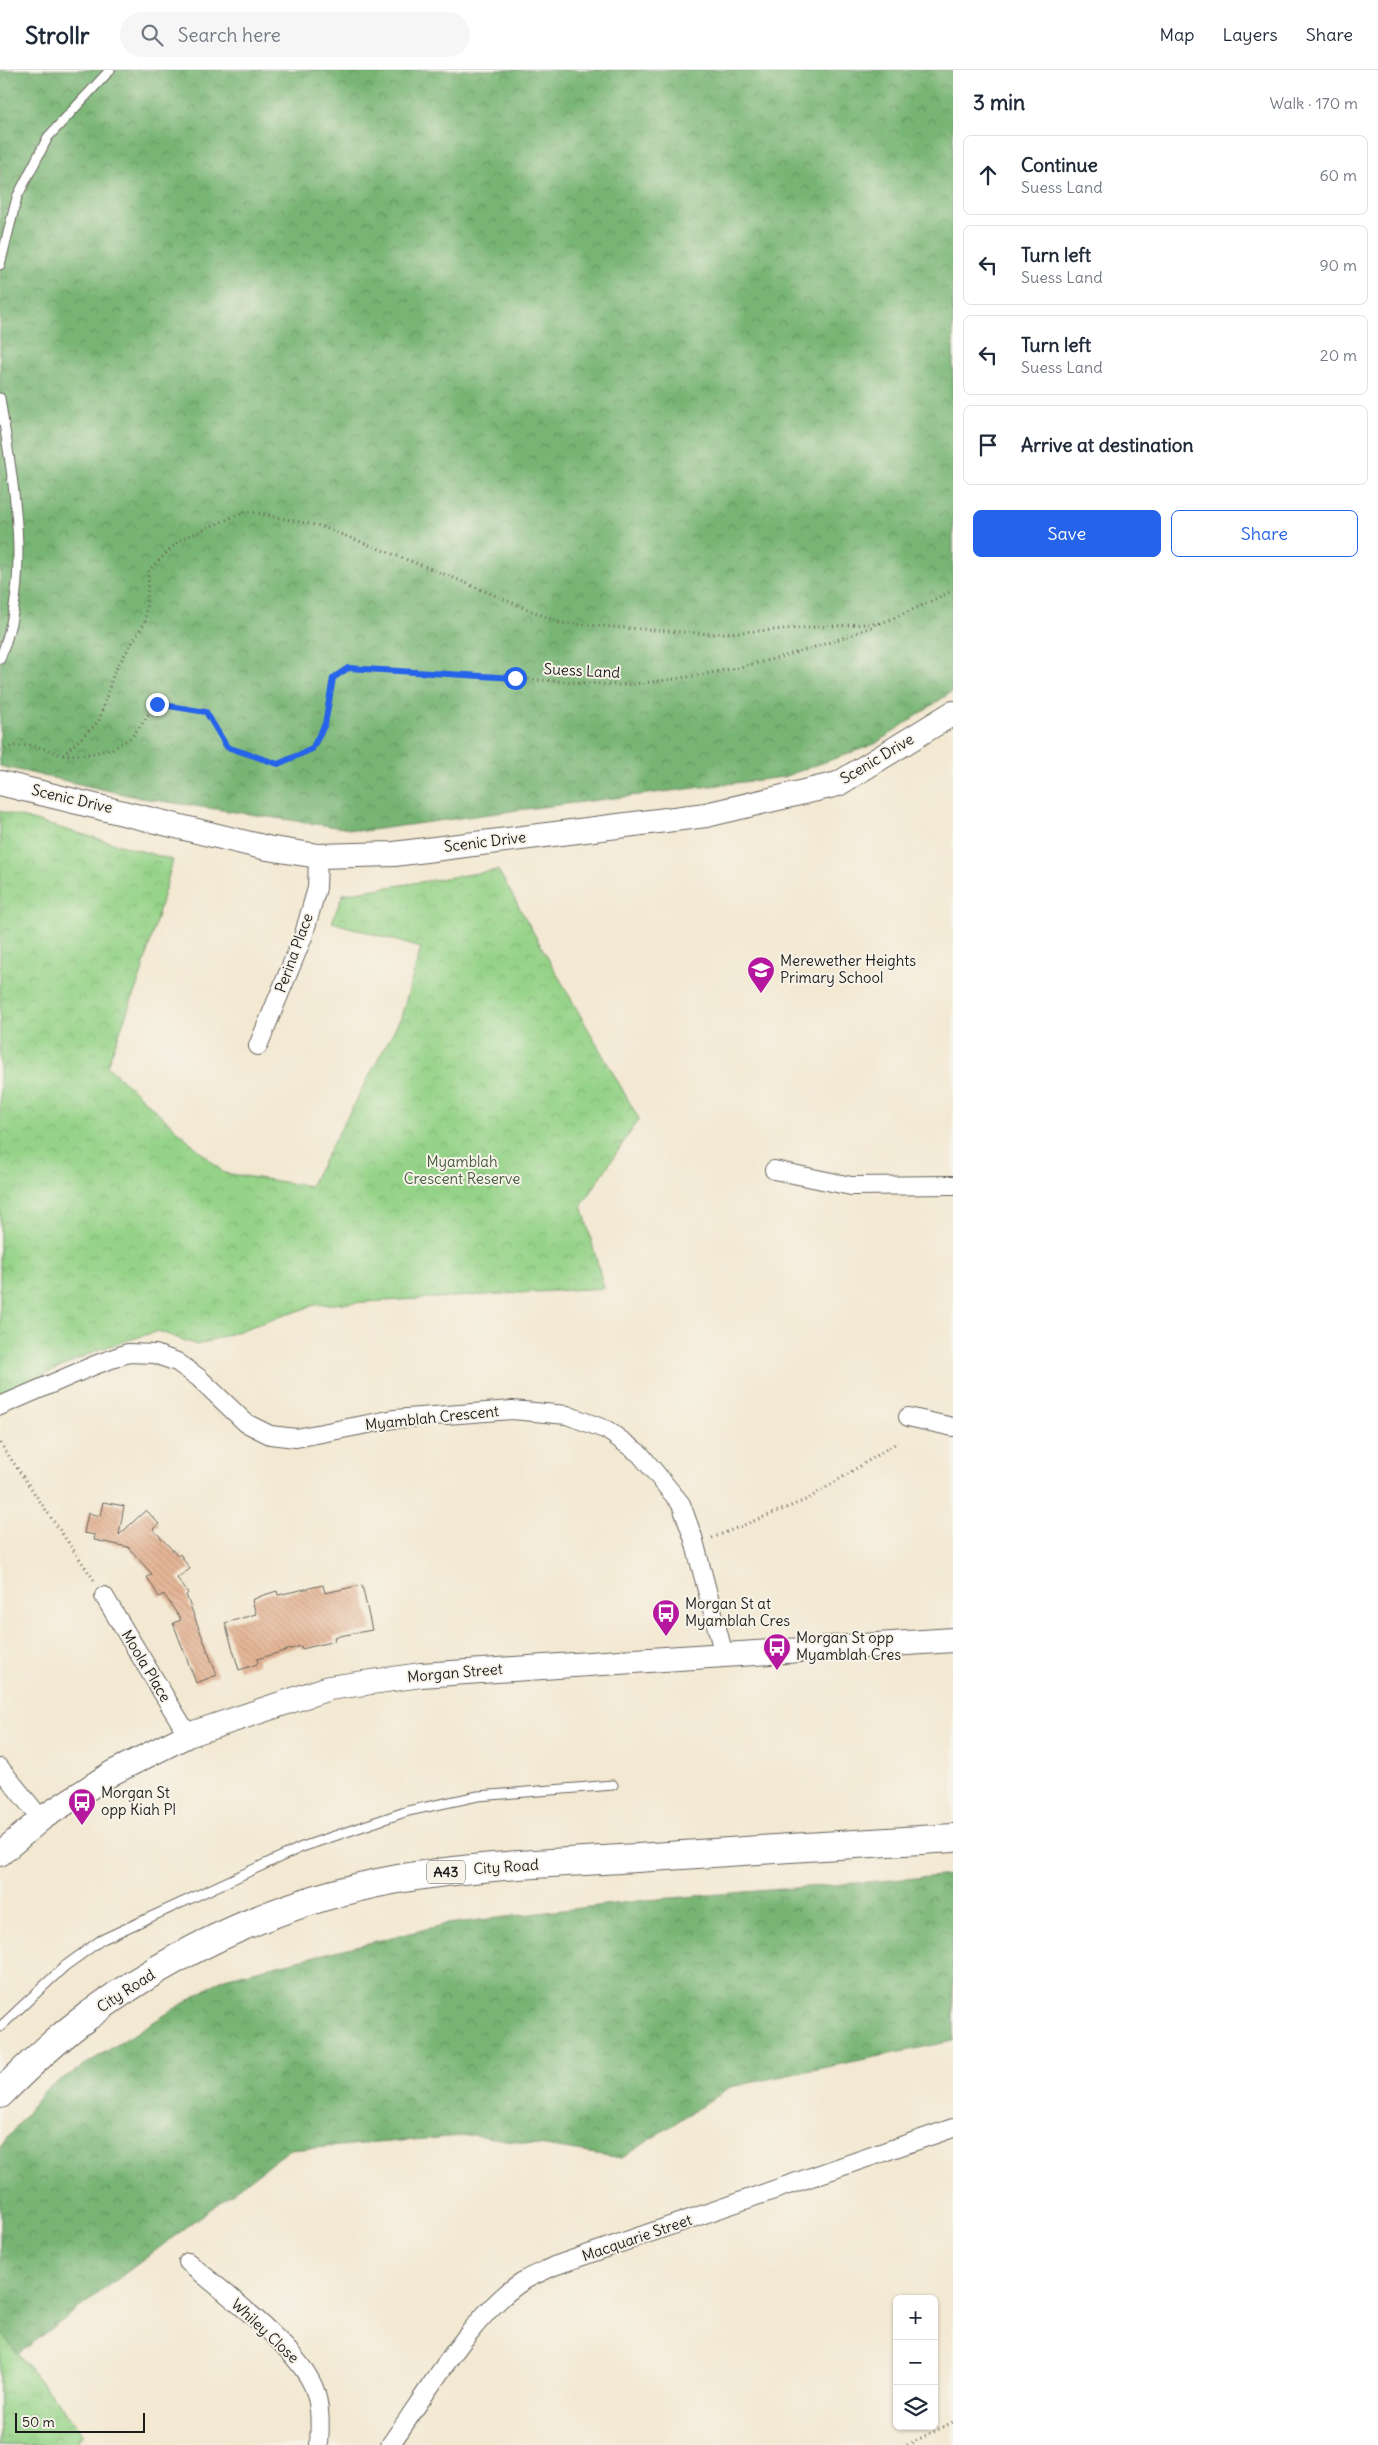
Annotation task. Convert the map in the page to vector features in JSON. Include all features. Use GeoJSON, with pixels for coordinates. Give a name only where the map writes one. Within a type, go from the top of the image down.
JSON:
{"type":"FeatureCollection","features":[{"type":"Feature","properties":{"kind":"highway","name":"City Road"},"geometry":{"type":"LineString","coordinates":[[0,2094],[38,2056],[87,2016],[142,1979],[194,1949],[257,1920],[327,1897],[397,1879],[482,1868],[953,1838]]}},
{"type":"Feature","properties":{"kind":"street","name":"Scenic Drive"},"geometry":{"type":"LineString","coordinates":[[0,783],[267,848],[318,856],[394,854],[706,815],[838,784],[953,713]]}},
{"type":"Feature","properties":{"kind":"street","name":"Perina Place"},"geometry":{"type":"LineString","coordinates":[[258,1046],[303,937],[316,888],[318,856]]}},
{"type":"Feature","properties":{"kind":"street"},"geometry":{"type":"LineString","coordinates":[[774,1170],[851,1186],[953,1186]]}},
{"type":"Feature","properties":{"kind":"street","name":"Myamblah Crescent"},"geometry":{"type":"LineString","coordinates":[[0,1406],[95,1365],[128,1353],[155,1354],[177,1362],[199,1378],[246,1423],[270,1435],[296,1438],[394,1419],[512,1410],[567,1415],[607,1430],[640,1454],[681,1504],[693,1537],[724,1655]]}},
{"type":"Feature","properties":{"kind":"street"},"geometry":{"type":"LineString","coordinates":[[908,1417],[953,1427]]}},
{"type":"Feature","properties":{"kind":"street","name":"Moola Place"},"geometry":{"type":"LineString","coordinates":[[104,1596],[188,1735]]}},
{"type":"Feature","properties":{"kind":"street","name":"Morgan Street"},"geometry":{"type":"LineString","coordinates":[[0,1854],[41,1818],[112,1773],[188,1735],[329,1688],[421,1675],[953,1640]]}},
{"type":"Feature","properties":{"kind":"street"},"geometry":{"type":"LineString","coordinates":[[0,1768],[41,1818]]}},
{"type":"Feature","properties":{"kind":"street","name":"Macquarie Street"},"geometry":{"type":"LineString","coordinates":[[390,2445],[468,2335],[494,2305],[523,2282],[554,2266],[953,2128]]}},
{"type":"Feature","properties":{"kind":"street","name":"Whiley Close"},"geometry":{"type":"LineString","coordinates":[[188,2262],[298,2360],[314,2389],[320,2422],[319,2445]]}},
{"type":"Feature","properties":{"kind":"lane"},"geometry":{"type":"LineString","coordinates":[[0,265],[17,197],[48,137],[110,70]]}},
{"type":"Feature","properties":{"kind":"lane"},"geometry":{"type":"LineString","coordinates":[[0,398],[13,484],[19,558],[9,636],[0,659]]}},
{"type":"Feature","properties":{"kind":"lane"},"geometry":{"type":"LineString","coordinates":[[0,2027],[66,1966],[101,1940],[302,1847],[408,1811],[478,1796],[613,1785]]}},
{"type":"Feature","properties":{"kind":"path"},"geometry":{"type":"LineString","coordinates":[[63,755],[99,721],[114,672],[145,622],[149,570],[180,540],[246,511],[320,526],[449,576],[560,623],[710,634],[884,622]]}},
{"type":"Feature","properties":{"kind":"path","name":"Suess Land"},"geometry":{"type":"LineString","coordinates":[[0,750],[14,746],[32,745],[63,755],[90,754],[112,749],[132,736],[157,704],[206,712],[227,747],[278,764],[312,749],[325,724],[333,678],[348,668],[620,685],[660,682],[781,657],[839,640],[884,622],[953,590]]}},
{"type":"Feature","properties":{"kind":"path"},"geometry":{"type":"LineString","coordinates":[[712,1538],[808,1499],[898,1442]]}},
{"type":"Feature","properties":{"kind":"path"},"geometry":{"type":"LineString","coordinates":[[0,1443],[104,1596]]}},
{"type":"Feature","properties":{"kind":"path"},"geometry":{"type":"LineString","coordinates":[[908,2445],[953,2422]]}},
{"type":"Feature","properties":{"kind":"green space"},"geometry":{"type":"Polygon","coordinates":[[[0,70],[953,70],[953,691],[875,744],[783,777],[364,831],[141,798],[0,766],[0,70]]]}},
{"type":"Feature","properties":{"kind":"green space","name":"Myamblah Crescent Reserve"},"geometry":{"type":"Polygon","coordinates":[[[0,811],[173,860],[141,975],[107,1066],[224,1173],[310,1186],[401,1017],[421,948],[332,922],[343,894],[498,870],[639,1119],[582,1205],[604,1288],[315,1305],[197,1345],[158,1331],[100,1349],[0,1395],[0,811]]]}},
{"type":"Feature","properties":{"kind":"green space"},"geometry":{"type":"Polygon","coordinates":[[[953,1875],[953,2041],[730,2087],[622,2158],[474,2135],[289,2150],[18,2354],[84,2435],[73,2445],[0,2445],[0,2147],[46,2089],[224,1978],[447,1924],[647,1900],[953,1875]]]}},
{"type":"Feature","properties":{"kind":"green space"},"geometry":{"type":"Polygon","coordinates":[[[0,2332],[84,2435],[73,2445],[0,2445],[0,2332]]]}},
{"type":"Feature","properties":{"kind":"building"},"geometry":{"type":"Polygon","coordinates":[[[103,1502],[124,1506],[119,1535],[146,1510],[159,1524],[153,1529],[178,1556],[180,1554],[190,1569],[177,1578],[188,1593],[186,1595],[217,1675],[196,1683],[173,1623],[181,1620],[164,1594],[159,1597],[147,1577],[152,1574],[128,1547],[94,1540],[95,1535],[84,1533],[88,1513],[100,1516],[103,1502]]]}},
{"type":"Feature","properties":{"kind":"building"},"geometry":{"type":"Polygon","coordinates":[[[323,1585],[325,1593],[362,1585],[372,1630],[334,1637],[335,1641],[302,1649],[301,1646],[257,1659],[258,1664],[239,1670],[225,1623],[256,1614],[252,1600],[261,1596],[277,1591],[278,1595],[323,1585]]]}},
{"type":"Feature","properties":{"kind":"place","name":"Merewether Heights Primary School"},"geometry":{"type":"Point","coordinates":[761,994]}},
{"type":"Feature","properties":{"kind":"place","name":"Morgan St at Myamblah Cres"},"geometry":{"type":"Point","coordinates":[666,1637]}},
{"type":"Feature","properties":{"kind":"place","name":"Morgan St opp Myamblah Cres"},"geometry":{"type":"Point","coordinates":[777,1671]}},
{"type":"Feature","properties":{"kind":"place","name":"Morgan St opp Kiah Pl"},"geometry":{"type":"Point","coordinates":[82,1826]}},
{"type":"Feature","properties":{"kind":"route"},"geometry":{"type":"LineString","coordinates":[[157,704],[206,712],[227,747],[278,764],[312,749],[325,724],[333,678],[348,668],[515,678]]}}]}
